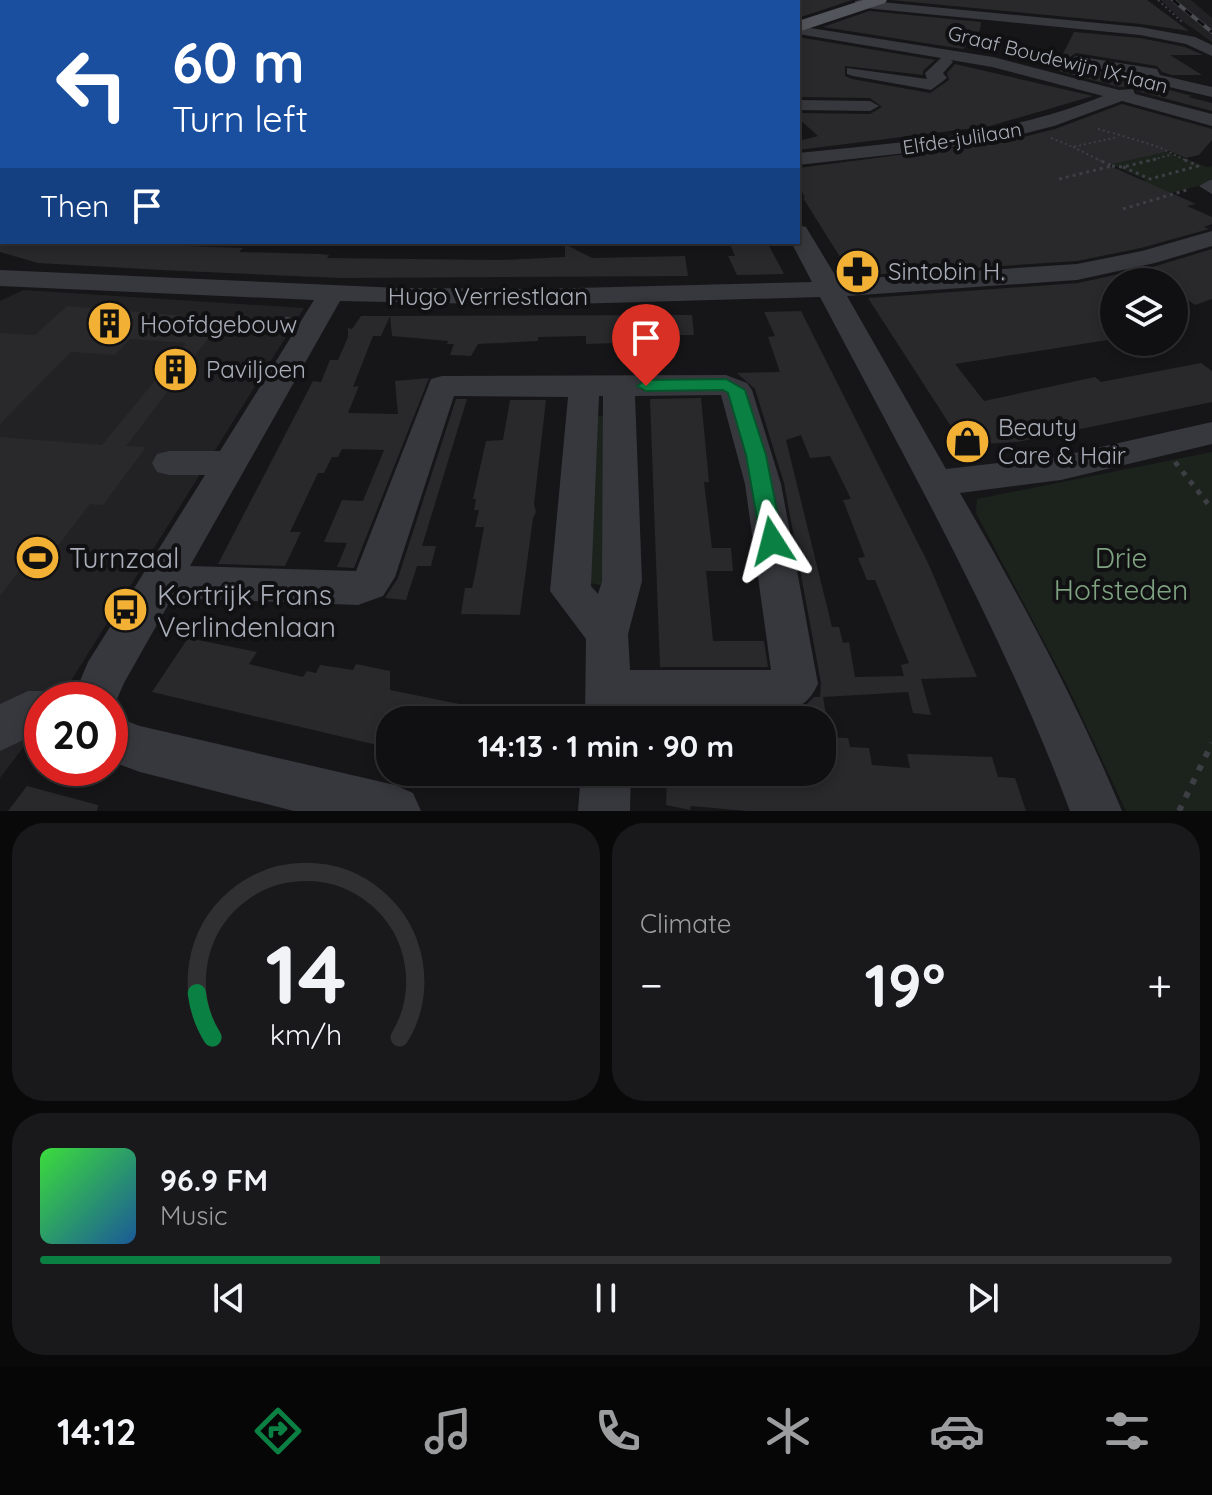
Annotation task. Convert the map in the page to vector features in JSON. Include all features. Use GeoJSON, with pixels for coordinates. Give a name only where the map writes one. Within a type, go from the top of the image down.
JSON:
{"type":"FeatureCollection","features":[{"type":"Feature","properties":{"kind":"main road"},"geometry":{"type":"LineString","coordinates":[[800,27],[860,4],[879,0]]}},
{"type":"Feature","properties":{"kind":"street"},"geometry":{"type":"LineString","coordinates":[[860,4],[1089,26],[1110,21],[1190,40],[1212,51]]}},
{"type":"Feature","properties":{"kind":"street"},"geometry":{"type":"LineString","coordinates":[[1062,79],[1090,42],[1089,26]]}},
{"type":"Feature","properties":{"kind":"street","name":"Graaf Boudewijn IX-laan"},"geometry":{"type":"LineString","coordinates":[[800,29],[948,67],[1062,79],[1212,120]]}},
{"type":"Feature","properties":{"kind":"street"},"geometry":{"type":"LineString","coordinates":[[1076,61],[1157,65],[1154,78],[1203,83]]}},
{"type":"Feature","properties":{"kind":"street"},"geometry":{"type":"LineString","coordinates":[[853,71],[931,85],[948,67]]}},
{"type":"Feature","properties":{"kind":"street","name":"Elfde-julilaan"},"geometry":{"type":"LineString","coordinates":[[800,159],[941,144],[1029,128],[1063,119],[1124,94]]}},
{"type":"Feature","properties":{"kind":"street"},"geometry":{"type":"LineString","coordinates":[[800,105],[870,106]]}},
{"type":"Feature","properties":{"kind":"street"},"geometry":{"type":"LineString","coordinates":[[800,236],[1016,629],[1060,721],[1096,811]]}},
{"type":"Feature","properties":{"kind":"street","name":"Hugo Verriestlaan"},"geometry":{"type":"LineString","coordinates":[[0,278],[331,294],[536,297],[828,289],[1077,272],[1146,258],[1212,238]]}},
{"type":"Feature","properties":{"kind":"street"},"geometry":{"type":"LineString","coordinates":[[102,682],[331,294]]}},
{"type":"Feature","properties":{"kind":"street"},"geometry":{"type":"LineString","coordinates":[[161,581],[358,588],[369,584],[375,577],[442,386],[726,385],[736,390],[763,484],[795,684],[787,691],[608,705],[607,634],[622,581],[601,386]]}},
{"type":"Feature","properties":{"kind":"street"},"geometry":{"type":"LineString","coordinates":[[601,386],[570,591],[607,634]]}},
{"type":"Feature","properties":{"kind":"street"},"geometry":{"type":"LineString","coordinates":[[937,483],[1061,468],[1212,433]]}},
{"type":"Feature","properties":{"kind":"street"},"geometry":{"type":"LineString","coordinates":[[169,463],[231,463]]}},
{"type":"Feature","properties":{"kind":"street"},"geometry":{"type":"LineString","coordinates":[[0,729],[24,715]]}},
{"type":"Feature","properties":{"kind":"street"},"geometry":{"type":"LineString","coordinates":[[128,745],[395,811]]}},
{"type":"Feature","properties":{"kind":"street"},"geometry":{"type":"LineString","coordinates":[[604,811],[605,786]]}},
{"type":"Feature","properties":{"kind":"path"},"geometry":{"type":"LineString","coordinates":[[507,0],[532,0]]}},
{"type":"Feature","properties":{"kind":"path"},"geometry":{"type":"LineString","coordinates":[[1029,128],[1112,166]]}},
{"type":"Feature","properties":{"kind":"path"},"geometry":{"type":"LineString","coordinates":[[1059,179],[1112,166],[1123,167],[1150,179],[1198,166],[1159,147],[1098,129]]}},
{"type":"Feature","properties":{"kind":"path"},"geometry":{"type":"LineString","coordinates":[[1073,147],[1118,137],[1113,133]]}},
{"type":"Feature","properties":{"kind":"path"},"geometry":{"type":"LineString","coordinates":[[1123,167],[1170,155]]}},
{"type":"Feature","properties":{"kind":"path"},"geometry":{"type":"LineString","coordinates":[[1123,209],[1208,187]]}},
{"type":"Feature","properties":{"kind":"path"},"geometry":{"type":"LineString","coordinates":[[1162,445],[1212,509]]}},
{"type":"Feature","properties":{"kind":"path"},"geometry":{"type":"LineString","coordinates":[[1179,811],[1212,743]]}},
{"type":"Feature","properties":{"kind":"shaded area"},"geometry":{"type":"Polygon","coordinates":[[[1161,0],[1191,0],[1212,18],[1212,42],[1181,20],[1161,0]]]}},
{"type":"Feature","properties":{"kind":"shaded area"},"geometry":{"type":"Polygon","coordinates":[[[23,290],[304,308],[70,682],[24,682],[24,747],[0,778],[0,301],[23,290]]]}},
{"type":"Feature","properties":{"kind":"green space"},"geometry":{"type":"Polygon","coordinates":[[[1166,151],[1207,167],[1212,166],[1212,182],[1115,209],[1134,184],[1146,180],[1111,164],[1166,151]]]}},
{"type":"Feature","properties":{"kind":"green space"},"geometry":{"type":"Polygon","coordinates":[[[595,416],[606,416],[605,580],[599,585],[587,582],[595,416]]]}},
{"type":"Feature","properties":{"kind":"green space","name":"Drie Hofsteden"},"geometry":{"type":"Polygon","coordinates":[[[1212,452],[1212,811],[1126,811],[1067,685],[976,513],[977,499],[1212,452]]]}},
{"type":"Feature","properties":{"kind":"building"},"geometry":{"type":"Polygon","coordinates":[[[800,0],[852,0],[800,17],[800,0]]]}},
{"type":"Feature","properties":{"kind":"building"},"geometry":{"type":"Polygon","coordinates":[[[891,0],[1147,0],[1189,31],[1141,24],[891,0]]]}},
{"type":"Feature","properties":{"kind":"building"},"geometry":{"type":"Polygon","coordinates":[[[869,11],[981,22],[980,30],[963,49],[823,27],[869,11]]]}},
{"type":"Feature","properties":{"kind":"building"},"geometry":{"type":"Polygon","coordinates":[[[1074,32],[1140,38],[1185,47],[1203,55],[1170,55],[1202,75],[1172,75],[1162,72],[1157,66],[1076,53],[1065,60],[1070,67],[1128,76],[1128,79],[1192,96],[1188,97],[1212,103],[1212,111],[1137,91],[1135,86],[1119,87],[1055,70],[1074,32]]]}},
{"type":"Feature","properties":{"kind":"building"},"geometry":{"type":"Polygon","coordinates":[[[800,37],[935,60],[923,71],[923,75],[845,66],[845,76],[852,79],[930,93],[949,80],[947,73],[955,64],[1093,96],[990,126],[800,150],[800,140],[818,136],[800,120],[800,113],[870,114],[882,107],[870,98],[800,97],[800,37]]]}},
{"type":"Feature","properties":{"kind":"building"},"geometry":{"type":"Polygon","coordinates":[[[1122,104],[1212,129],[1212,140],[1199,155],[1186,158],[1169,151],[1108,165],[1196,204],[1187,206],[1212,217],[1212,224],[1204,227],[1209,229],[1141,248],[1077,261],[852,276],[803,198],[800,187],[800,168],[1007,141],[1055,129],[1122,104]]]}},
{"type":"Feature","properties":{"kind":"building"},"geometry":{"type":"Polygon","coordinates":[[[0,244],[131,244],[243,248],[239,252],[329,255],[327,258],[500,260],[565,257],[565,244],[592,258],[685,256],[688,276],[340,278],[38,263],[0,252],[0,244]]]}},
{"type":"Feature","properties":{"kind":"building"},"geometry":{"type":"Polygon","coordinates":[[[730,244],[768,244],[784,274],[737,275],[728,256],[735,256],[730,244]]]}},
{"type":"Feature","properties":{"kind":"building"},"geometry":{"type":"Polygon","coordinates":[[[1212,249],[1212,299],[1195,305],[1188,300],[1188,268],[1147,268],[1212,249]]]}},
{"type":"Feature","properties":{"kind":"building"},"geometry":{"type":"Polygon","coordinates":[[[1100,278],[1100,341],[955,364],[984,401],[1095,377],[1101,382],[1201,363],[1212,371],[1212,402],[1017,442],[963,445],[868,298],[1078,283],[1100,278]]]}},
{"type":"Feature","properties":{"kind":"building"},"geometry":{"type":"Polygon","coordinates":[[[67,306],[223,319],[126,446],[146,447],[103,505],[90,504],[44,564],[26,562],[0,596],[0,437],[102,445],[186,343],[130,339],[115,355],[71,352],[0,424],[0,333],[35,335],[67,306]]]}},
{"type":"Feature","properties":{"kind":"building"},"geometry":{"type":"Polygon","coordinates":[[[801,311],[928,563],[977,677],[921,679],[931,715],[913,713],[908,692],[823,697],[825,706],[805,706],[814,697],[820,697],[821,683],[784,483],[755,389],[737,373],[780,372],[768,337],[775,336],[764,312],[801,311]],[[801,435],[786,440],[832,627],[839,627],[843,643],[849,642],[855,677],[904,676],[901,665],[909,663],[875,580],[867,580],[858,558],[865,557],[843,500],[851,499],[830,456],[810,458],[801,435]]]}},
{"type":"Feature","properties":{"kind":"building"},"geometry":{"type":"Polygon","coordinates":[[[692,315],[694,335],[677,335],[678,339],[616,338],[617,343],[586,344],[586,336],[538,337],[538,341],[478,344],[471,356],[450,355],[454,344],[447,344],[448,341],[392,336],[390,316],[692,315]]]}},
{"type":"Feature","properties":{"kind":"building"},"geometry":{"type":"Polygon","coordinates":[[[361,316],[390,316],[381,336],[373,336],[353,387],[359,386],[348,413],[398,414],[395,381],[429,378],[354,568],[337,567],[347,543],[324,542],[342,500],[363,501],[384,450],[342,449],[338,457],[332,457],[324,473],[318,473],[290,532],[301,532],[285,566],[218,564],[313,381],[321,382],[330,360],[338,360],[348,337],[348,328],[352,329],[361,316]]]}},
{"type":"Feature","properties":{"kind":"building"},"geometry":{"type":"Polygon","coordinates":[[[701,398],[709,482],[704,482],[712,548],[731,548],[733,571],[706,571],[713,641],[764,641],[768,667],[660,667],[650,399],[701,398]]]}},
{"type":"Feature","properties":{"kind":"building"},"geometry":{"type":"Polygon","coordinates":[[[456,399],[467,399],[422,546],[436,546],[431,566],[417,566],[406,600],[385,598],[398,578],[456,399]]]}},
{"type":"Feature","properties":{"kind":"building"},"geometry":{"type":"Polygon","coordinates":[[[510,400],[546,400],[534,504],[536,512],[520,615],[461,614],[465,588],[472,588],[484,527],[475,527],[479,510],[474,510],[476,499],[473,499],[486,441],[503,440],[510,400]]]}},
{"type":"Feature","properties":{"kind":"building"},"geometry":{"type":"Polygon","coordinates":[[[188,638],[257,652],[249,664],[303,677],[307,671],[316,673],[320,665],[353,670],[356,664],[390,671],[390,690],[469,706],[376,706],[376,745],[152,692],[188,638]]]}},
{"type":"Feature","properties":{"kind":"building"},"geometry":{"type":"Polygon","coordinates":[[[836,738],[848,738],[850,747],[869,748],[872,765],[910,768],[907,754],[992,757],[998,777],[1015,778],[1026,811],[747,811],[691,806],[690,810],[666,805],[667,786],[836,786],[836,738]]]}},
{"type":"Feature","properties":{"kind":"building"},"geometry":{"type":"Polygon","coordinates":[[[27,786],[98,805],[97,811],[8,811],[27,786]]]}},
{"type":"Feature","properties":{"kind":"railway"},"geometry":{"type":"LineString","coordinates":[[1173,0],[1212,32]]}},
{"type":"Feature","properties":{"kind":"place","name":"Sintobin H."},"geometry":{"type":"Point","coordinates":[857,271]}},
{"type":"Feature","properties":{"kind":"place","name":"Hoofdgebouw"},"geometry":{"type":"Point","coordinates":[109,324]}},
{"type":"Feature","properties":{"kind":"place","name":"Paviljoen"},"geometry":{"type":"Point","coordinates":[175,369]}},
{"type":"Feature","properties":{"kind":"place","name":"Beauty Care & Hair"},"geometry":{"type":"Point","coordinates":[967,441]}},
{"type":"Feature","properties":{"kind":"place","name":"Turnzaal"},"geometry":{"type":"Point","coordinates":[38,557]}},
{"type":"Feature","properties":{"kind":"place","name":"Kortrijk Frans Verlindenlaan"},"geometry":{"type":"Point","coordinates":[126,610]}},
{"type":"Feature","properties":{"kind":"route"},"geometry":{"type":"LineString","coordinates":[[646,386],[726,385],[736,390],[763,484],[772,541]]}}]}
